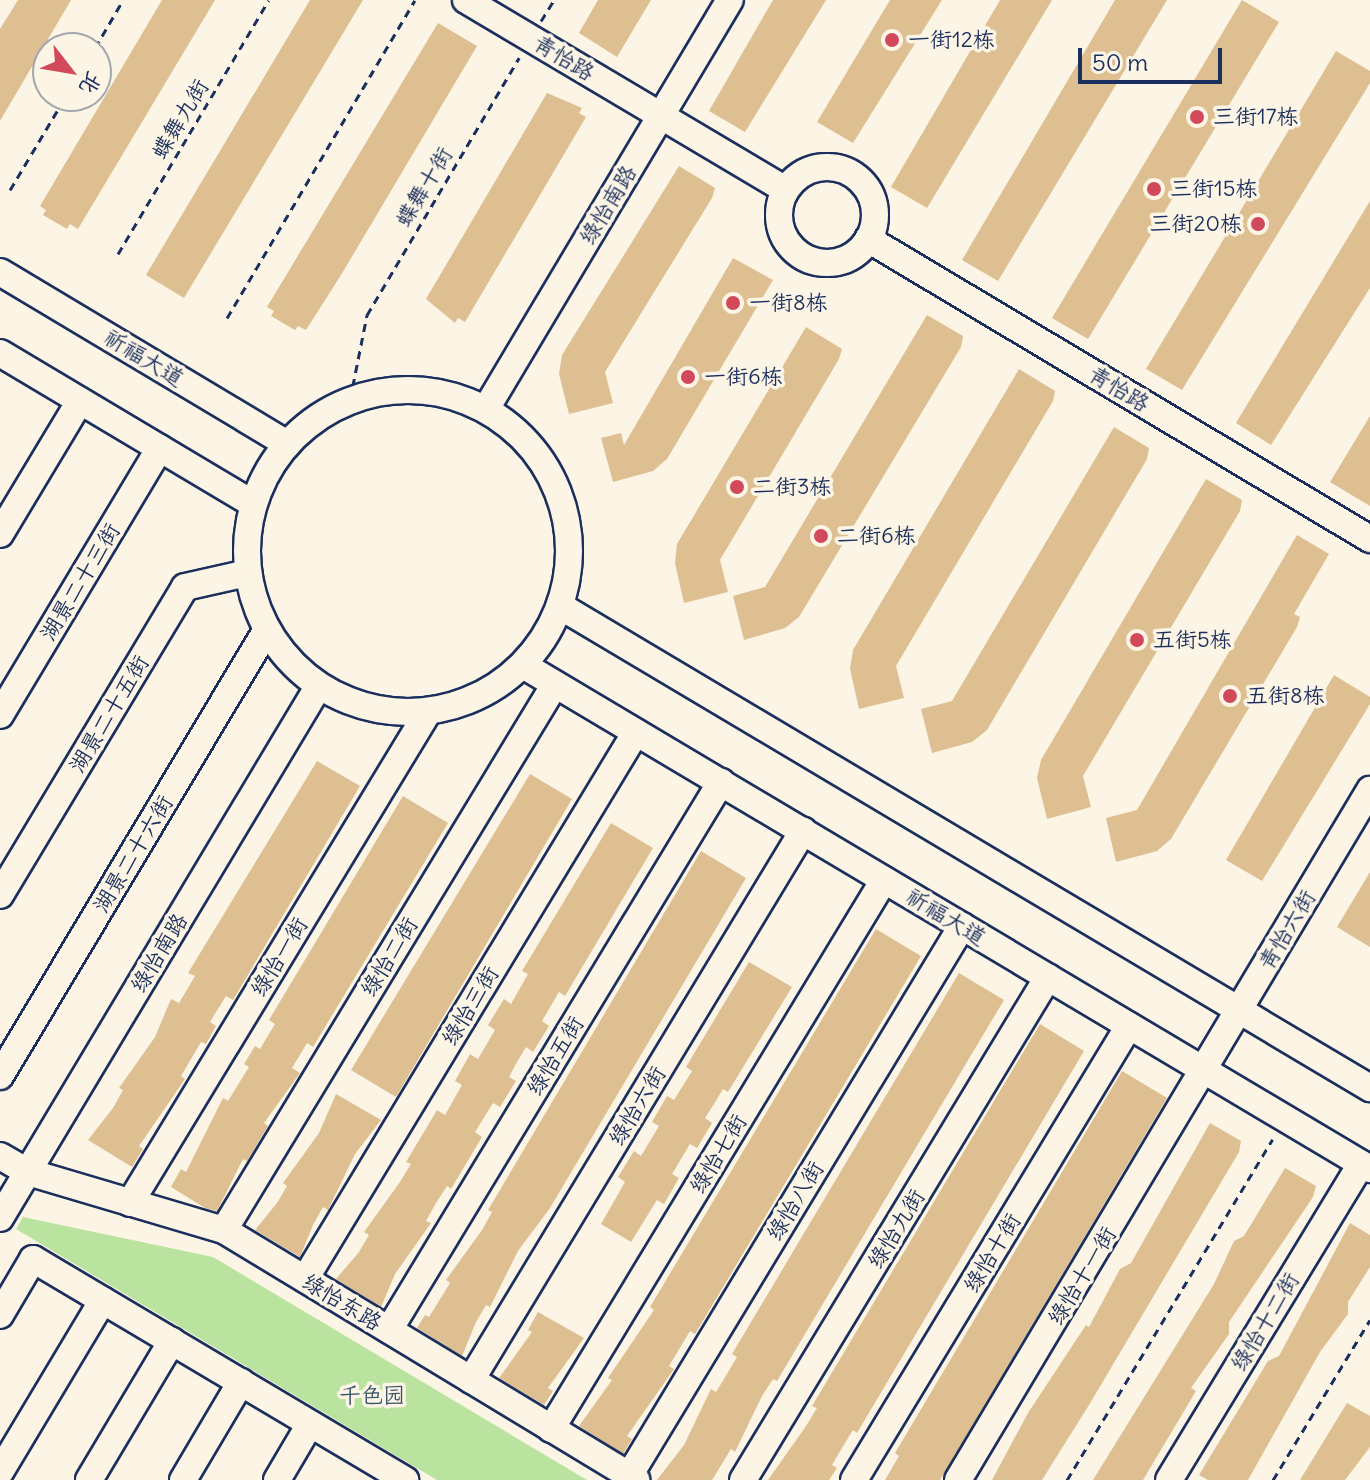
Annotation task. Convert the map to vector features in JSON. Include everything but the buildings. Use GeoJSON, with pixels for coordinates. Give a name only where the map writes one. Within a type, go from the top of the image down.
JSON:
{"type":"FeatureCollection","features":[{"type":"Feature","properties":{"kind":"street","name":"青怡路"},"geometry":{"type":"LineString","coordinates":[[466,0],[786,190]]}},
{"type":"Feature","properties":{"kind":"street","name":"绿怡南路"},"geometry":{"type":"LineString","coordinates":[[486,409],[730,0]]}},
{"type":"Feature","properties":{"kind":"street"},"geometry":{"type":"LineString","coordinates":[[813,169],[847,171],[871,195],[875,217],[868,239],[852,256],[830,263],[797,253],[780,224],[786,190],[813,169]]}},
{"type":"Feature","properties":{"kind":"street","name":"青怡路"},"geometry":{"type":"LineString","coordinates":[[868,239],[1370,539]]}},
{"type":"Feature","properties":{"kind":"street","name":"祈福大道"},"geometry":{"type":"LineString","coordinates":[[0,272],[287,444]]}},
{"type":"Feature","properties":{"kind":"street"},"geometry":{"type":"LineString","coordinates":[[0,353],[253,504]]}},
{"type":"Feature","properties":{"kind":"street"},"geometry":{"type":"LineString","coordinates":[[419,390],[486,409],[528,444],[553,479],[569,542],[560,606],[523,665],[463,704],[428,712],[377,710],[318,687],[289,663],[266,631],[247,573],[253,504],[287,444],[316,418],[350,400],[419,390]]}},
{"type":"Feature","properties":{"kind":"street"},"geometry":{"type":"LineString","coordinates":[[0,534],[80,401]]}},
{"type":"Feature","properties":{"kind":"street","name":"湖景二十三街"},"geometry":{"type":"LineString","coordinates":[[0,715],[160,448]]}},
{"type":"Feature","properties":{"kind":"street","name":"湖景二十五街"},"geometry":{"type":"LineString","coordinates":[[0,895],[185,587],[247,573]]}},
{"type":"Feature","properties":{"kind":"street"},"geometry":{"type":"LineString","coordinates":[[560,606],[1370,1088]]}},
{"type":"Feature","properties":{"kind":"street","name":"湖景二十六街"},"geometry":{"type":"LineString","coordinates":[[0,1076],[266,631]]}},
{"type":"Feature","properties":{"kind":"street","name":"祈福大道"},"geometry":{"type":"LineString","coordinates":[[523,665],[1366,1166]]}},
{"type":"Feature","properties":{"kind":"street","name":"绿怡二街"},"geometry":{"type":"LineString","coordinates":[[224,1230],[555,684]]}},
{"type":"Feature","properties":{"kind":"street","name":"绿怡南路"},"geometry":{"type":"LineString","coordinates":[[0,1218],[318,687]]}},
{"type":"Feature","properties":{"kind":"street","name":"绿怡一街"},"geometry":{"type":"LineString","coordinates":[[130,1203],[428,712]]}},
{"type":"Feature","properties":{"kind":"street","name":"绿怡三街"},"geometry":{"type":"LineString","coordinates":[[305,1279],[636,732]]}},
{"type":"Feature","properties":{"kind":"street","name":"绿怡五街"},"geometry":{"type":"LineString","coordinates":[[389,1330],[721,782]]}},
{"type":"Feature","properties":{"kind":"street","name":"青怡六街"},"geometry":{"type":"LineString","coordinates":[[1205,1071],[1370,790]]}},
{"type":"Feature","properties":{"kind":"street","name":"绿怡六街"},"geometry":{"type":"LineString","coordinates":[[471,1380],[803,831]]}},
{"type":"Feature","properties":{"kind":"street","name":"绿怡七街"},"geometry":{"type":"LineString","coordinates":[[551,1429],[884,880]]}},
{"type":"Feature","properties":{"kind":"street","name":"绿怡八街"},"geometry":{"type":"LineString","coordinates":[[632,1478],[962,926]]}},
{"type":"Feature","properties":{"kind":"street","name":"绿怡九街"},"geometry":{"type":"LineString","coordinates":[[743,1480],[1048,977]]}},
{"type":"Feature","properties":{"kind":"street","name":"绿怡十街"},"geometry":{"type":"LineString","coordinates":[[854,1480],[1129,1026]]}},
{"type":"Feature","properties":{"kind":"street","name":"绿怡十一街"},"geometry":{"type":"LineString","coordinates":[[958,1480],[1205,1071]]}},
{"type":"Feature","properties":{"kind":"street","name":"绿怡东路"},"geometry":{"type":"LineString","coordinates":[[0,1156],[28,1172],[224,1230],[632,1478]]}},
{"type":"Feature","properties":{"kind":"street","name":"绿怡十二街"},"geometry":{"type":"LineString","coordinates":[[1169,1480],[1366,1166]]}},
{"type":"Feature","properties":{"kind":"street"},"geometry":{"type":"LineString","coordinates":[[0,1315],[33,1259],[310,1424],[375,1472],[405,1480]]}},
{"type":"Feature","properties":{"kind":"street"},"geometry":{"type":"LineString","coordinates":[[0,1472],[103,1300]]}},
{"type":"Feature","properties":{"kind":"street"},"geometry":{"type":"LineString","coordinates":[[89,1480],[172,1341]]}},
{"type":"Feature","properties":{"kind":"street"},"geometry":{"type":"LineString","coordinates":[[183,1480],[241,1382]]}},
{"type":"Feature","properties":{"kind":"street"},"geometry":{"type":"LineString","coordinates":[[277,1480],[310,1424]]}},
{"type":"Feature","properties":{"kind":"path"},"geometry":{"type":"LineString","coordinates":[[104,32],[123,0]]}},
{"type":"Feature","properties":{"kind":"path","name":"蝶舞九街"},"geometry":{"type":"LineString","coordinates":[[118,254],[269,0]]}},
{"type":"Feature","properties":{"kind":"path"},"geometry":{"type":"LineString","coordinates":[[227,318],[415,0]]}},
{"type":"Feature","properties":{"kind":"path","name":"蝶舞十街"},"geometry":{"type":"LineString","coordinates":[[350,400],[367,315],[554,0]]}},
{"type":"Feature","properties":{"kind":"path"},"geometry":{"type":"LineString","coordinates":[[10,190],[56,112]]}},
{"type":"Feature","properties":{"kind":"path"},"geometry":{"type":"LineString","coordinates":[[1067,1480],[1285,1118]]}},
{"type":"Feature","properties":{"kind":"path"},"geometry":{"type":"LineString","coordinates":[[1273,1480],[1370,1320]]}},
{"type":"Feature","properties":{"kind":"green space","name":"千色园"},"geometry":{"type":"Polygon","coordinates":[[[23,1217],[213,1257],[587,1480],[437,1480],[16,1229],[23,1217]]]}},
{"type":"Feature","properties":{"kind":"place","name":"一街12栋"},"geometry":{"type":"Point","coordinates":[892,40]}},
{"type":"Feature","properties":{"kind":"place","name":"三街17栋"},"geometry":{"type":"Point","coordinates":[1197,117]}},
{"type":"Feature","properties":{"kind":"place","name":"三街15栋"},"geometry":{"type":"Point","coordinates":[1154,189]}},
{"type":"Feature","properties":{"kind":"place","name":"三街20栋"},"geometry":{"type":"Point","coordinates":[1258,224]}},
{"type":"Feature","properties":{"kind":"place","name":"一街8栋"},"geometry":{"type":"Point","coordinates":[733,303]}},
{"type":"Feature","properties":{"kind":"place","name":"一街6栋"},"geometry":{"type":"Point","coordinates":[688,377]}},
{"type":"Feature","properties":{"kind":"place","name":"二街3栋"},"geometry":{"type":"Point","coordinates":[737,487]}},
{"type":"Feature","properties":{"kind":"place","name":"二街6栋"},"geometry":{"type":"Point","coordinates":[821,536]}},
{"type":"Feature","properties":{"kind":"place","name":"五街5栋"},"geometry":{"type":"Point","coordinates":[1137,640]}},
{"type":"Feature","properties":{"kind":"place","name":"五街8栋"},"geometry":{"type":"Point","coordinates":[1230,696]}}]}
